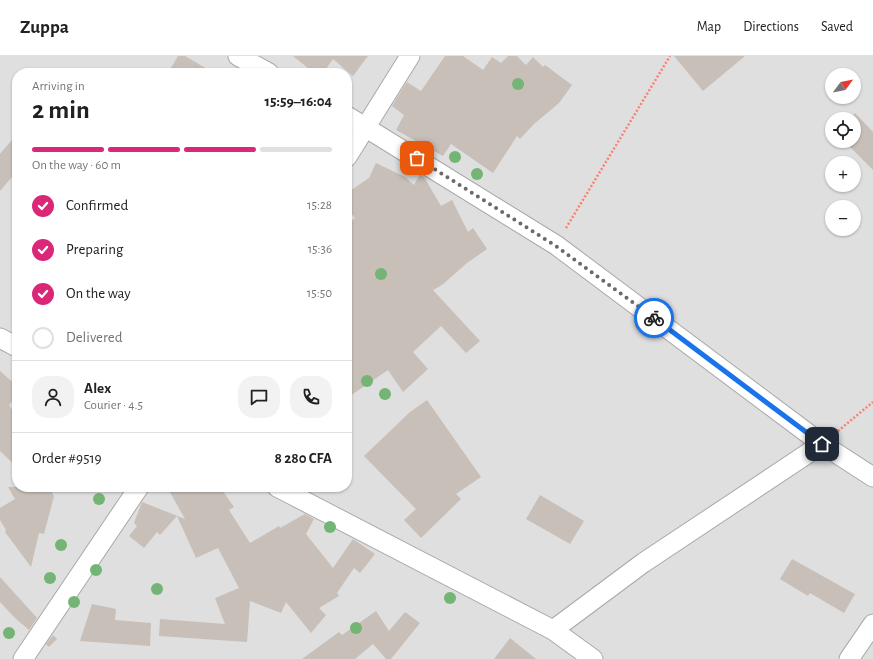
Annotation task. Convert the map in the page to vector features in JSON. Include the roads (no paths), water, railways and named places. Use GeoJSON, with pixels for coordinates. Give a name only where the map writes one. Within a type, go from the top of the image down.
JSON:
{"type":"FeatureCollection","features":[{"type":"Feature","properties":{"kind":"street"},"geometry":{"type":"LineString","coordinates":[[238,56],[260,68]]}},
{"type":"Feature","properties":{"kind":"street"},"geometry":{"type":"LineString","coordinates":[[352,149],[410,56]]}},
{"type":"Feature","properties":{"kind":"street"},"geometry":{"type":"LineString","coordinates":[[352,119],[556,246],[822,444],[873,477]]}},
{"type":"Feature","properties":{"kind":"street"},"geometry":{"type":"LineString","coordinates":[[0,338],[12,344]]}},
{"type":"Feature","properties":{"kind":"street"},"geometry":{"type":"LineString","coordinates":[[553,630],[643,563],[822,444]]}},
{"type":"Feature","properties":{"kind":"street"},"geometry":{"type":"LineString","coordinates":[[23,659],[136,492]]}},
{"type":"Feature","properties":{"kind":"street"},"geometry":{"type":"LineString","coordinates":[[287,492],[553,630],[593,659]]}},
{"type":"Feature","properties":{"kind":"street"},"geometry":{"type":"LineString","coordinates":[[849,659],[873,624]]}}]}
